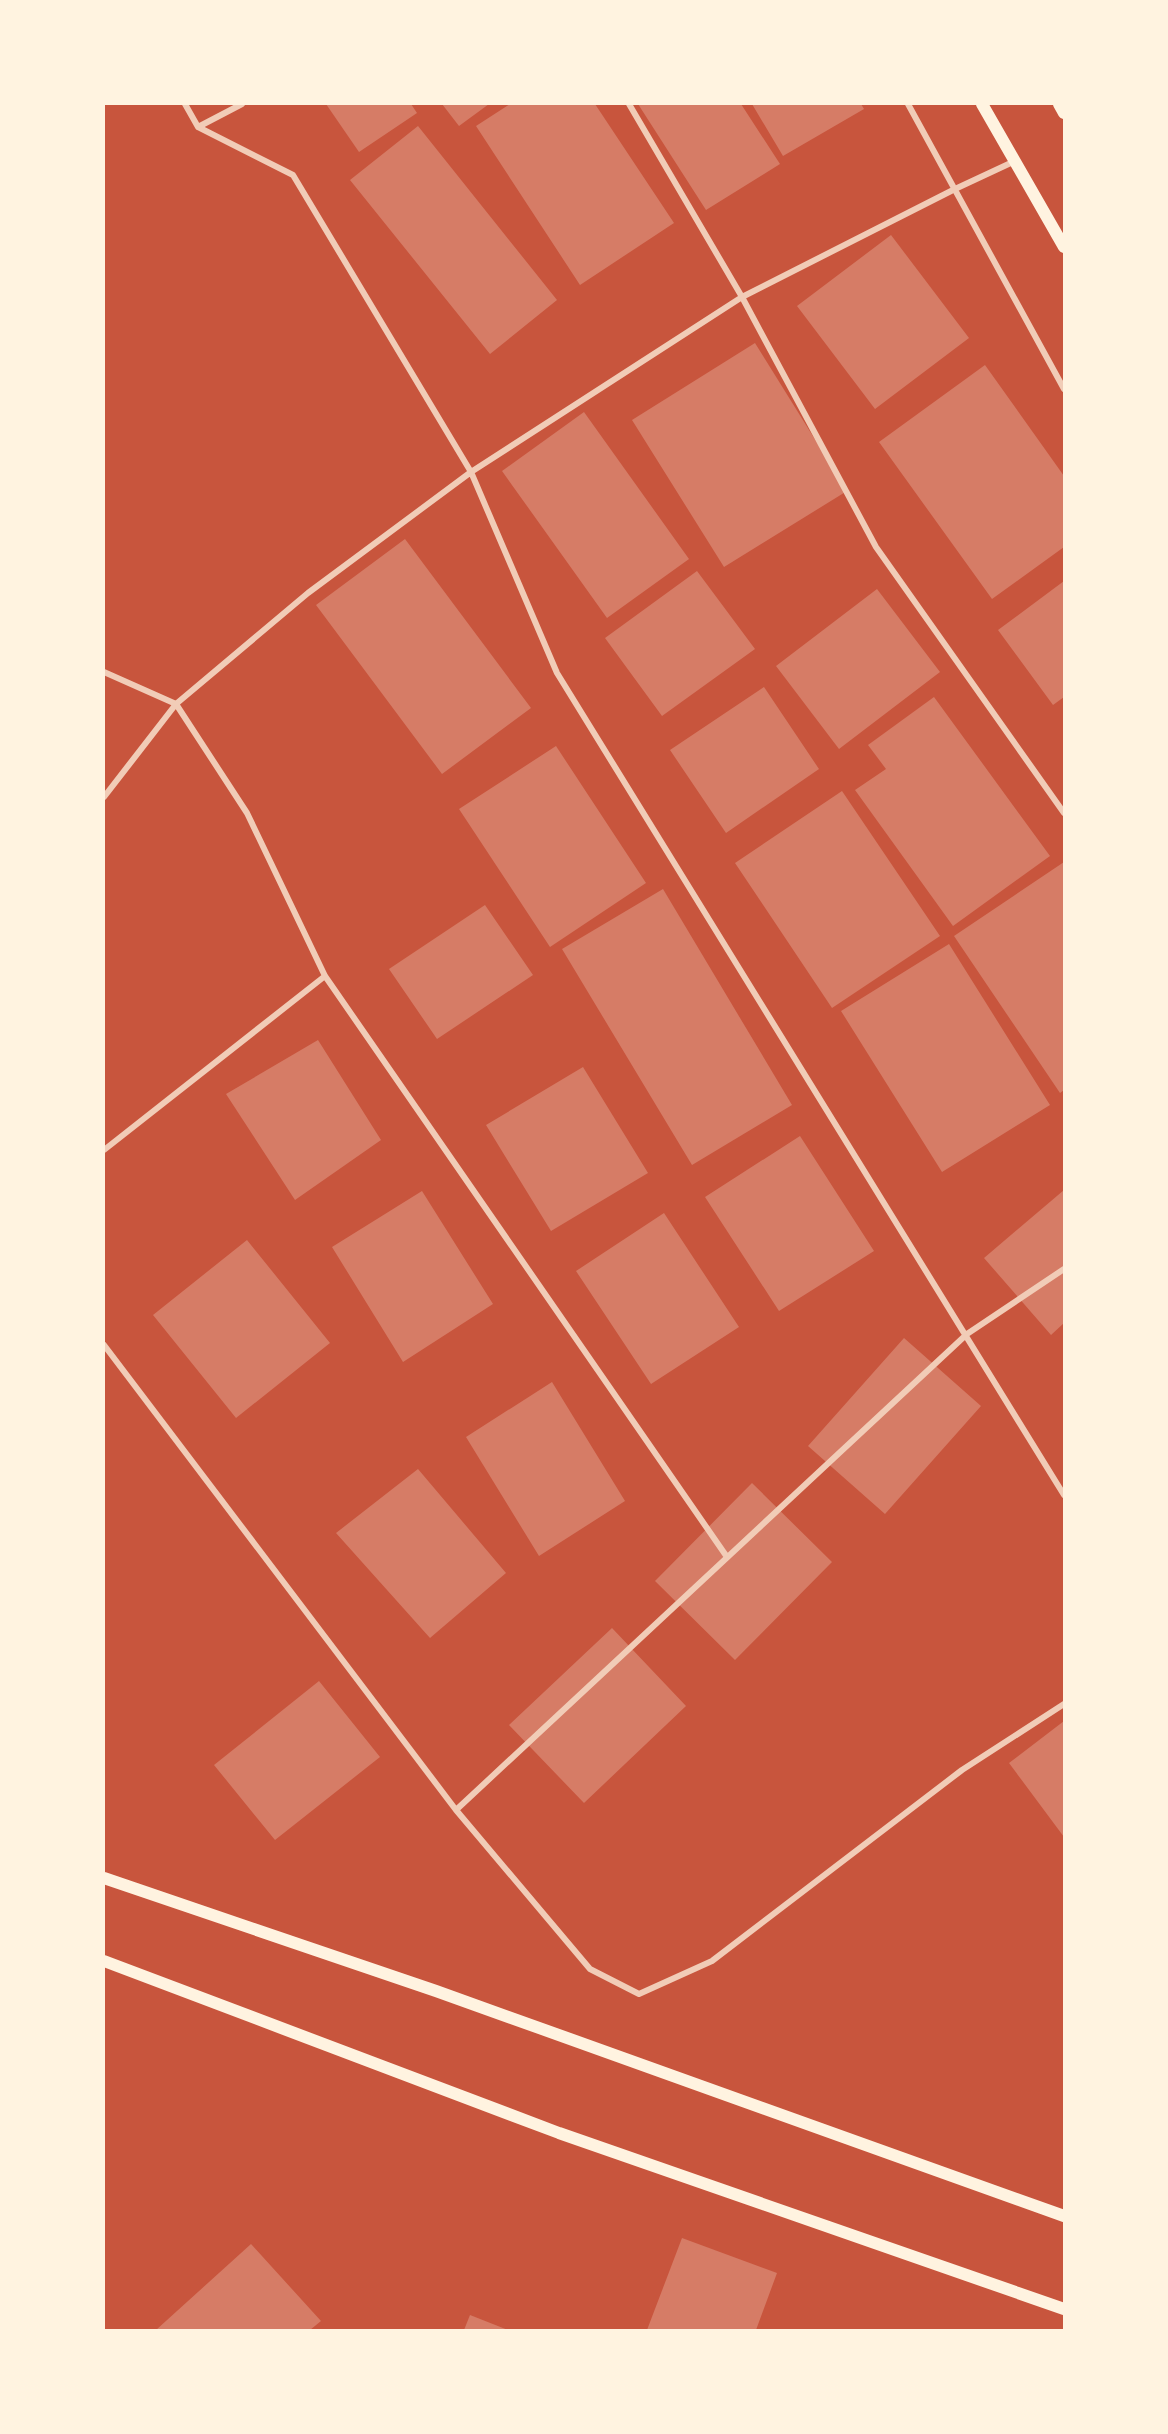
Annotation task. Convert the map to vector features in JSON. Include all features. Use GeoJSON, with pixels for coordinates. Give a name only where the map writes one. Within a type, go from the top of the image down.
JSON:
{"type":"FeatureCollection","features":[{"type":"Feature","properties":{"kind":"main road"},"geometry":{"type":"LineString","coordinates":[[982,104],[1065,247]]}},
{"type":"Feature","properties":{"kind":"main road"},"geometry":{"type":"LineString","coordinates":[[1059,104],[1065,113]]}},
{"type":"Feature","properties":{"kind":"main road"},"geometry":{"type":"LineString","coordinates":[[104,1878],[436,1990],[1065,2216]]}},
{"type":"Feature","properties":{"kind":"main road"},"geometry":{"type":"LineString","coordinates":[[104,1961],[559,2133],[1065,2309]]}},
{"type":"Feature","properties":{"kind":"street"},"geometry":{"type":"LineString","coordinates":[[185,104],[198,127],[293,175],[471,472],[558,673],[1065,1495]]}},
{"type":"Feature","properties":{"kind":"street"},"geometry":{"type":"LineString","coordinates":[[198,127],[242,104]]}},
{"type":"Feature","properties":{"kind":"street"},"geometry":{"type":"LineString","coordinates":[[629,104],[742,297],[876,547],[1065,813]]}},
{"type":"Feature","properties":{"kind":"street"},"geometry":{"type":"LineString","coordinates":[[908,104],[1065,388]]}},
{"type":"Feature","properties":{"kind":"street"},"geometry":{"type":"LineString","coordinates":[[104,797],[177,704],[308,593],[471,472],[742,297],[1015,161]]}},
{"type":"Feature","properties":{"kind":"street"},"geometry":{"type":"LineString","coordinates":[[104,672],[177,704],[247,813],[325,976],[727,1557]]}},
{"type":"Feature","properties":{"kind":"street"},"geometry":{"type":"LineString","coordinates":[[104,1150],[325,976]]}},
{"type":"Feature","properties":{"kind":"street"},"geometry":{"type":"LineString","coordinates":[[456,1810],[967,1334],[1065,1269]]}},
{"type":"Feature","properties":{"kind":"street"},"geometry":{"type":"LineString","coordinates":[[104,1345],[456,1810],[590,1969],[639,1994],[712,1961],[962,1770],[1065,1704]]}},
{"type":"Feature","properties":{"kind":"building"},"geometry":{"type":"Polygon","coordinates":[[[326,104],[411,104],[417,113],[359,152],[326,104]]]}},
{"type":"Feature","properties":{"kind":"building"},"geometry":{"type":"Polygon","coordinates":[[[442,104],[489,104],[459,126],[442,104]]]}},
{"type":"Feature","properties":{"kind":"building"},"geometry":{"type":"Polygon","coordinates":[[[510,104],[595,104],[674,223],[580,285],[476,126],[510,104]]]}},
{"type":"Feature","properties":{"kind":"building"},"geometry":{"type":"Polygon","coordinates":[[[638,104],[741,104],[780,164],[706,210],[638,104]]]}},
{"type":"Feature","properties":{"kind":"building"},"geometry":{"type":"Polygon","coordinates":[[[752,104],[861,104],[864,109],[783,156],[752,104]]]}},
{"type":"Feature","properties":{"kind":"building"},"geometry":{"type":"Polygon","coordinates":[[[418,126],[557,300],[490,354],[350,180],[418,126]]]}},
{"type":"Feature","properties":{"kind":"building"},"geometry":{"type":"Polygon","coordinates":[[[891,235],[969,338],[875,409],[797,306],[891,235]]]}},
{"type":"Feature","properties":{"kind":"building"},"geometry":{"type":"Polygon","coordinates":[[[755,343],[847,491],[724,567],[632,420],[755,343]]]}},
{"type":"Feature","properties":{"kind":"building"},"geometry":{"type":"Polygon","coordinates":[[[985,365],[1064,476],[1064,547],[992,599],[879,442],[985,365]]]}},
{"type":"Feature","properties":{"kind":"building"},"geometry":{"type":"Polygon","coordinates":[[[584,412],[689,559],[607,618],[502,471],[584,412]]]}},
{"type":"Feature","properties":{"kind":"building"},"geometry":{"type":"Polygon","coordinates":[[[405,539],[531,708],[442,774],[316,605],[405,539]]]}},
{"type":"Feature","properties":{"kind":"building"},"geometry":{"type":"Polygon","coordinates":[[[697,571],[755,649],[662,716],[605,638],[697,571]]]}},
{"type":"Feature","properties":{"kind":"building"},"geometry":{"type":"Polygon","coordinates":[[[1064,581],[1064,697],[1053,705],[998,630],[1064,581]]]}},
{"type":"Feature","properties":{"kind":"building"},"geometry":{"type":"Polygon","coordinates":[[[877,589],[940,672],[839,749],[776,666],[877,589]]]}},
{"type":"Feature","properties":{"kind":"building"},"geometry":{"type":"Polygon","coordinates":[[[764,687],[819,769],[726,833],[670,750],[764,687]]]}},
{"type":"Feature","properties":{"kind":"building"},"geometry":{"type":"Polygon","coordinates":[[[934,697],[1050,856],[953,926],[855,790],[886,769],[868,745],[934,697]]]}},
{"type":"Feature","properties":{"kind":"building"},"geometry":{"type":"Polygon","coordinates":[[[556,746],[646,883],[550,947],[459,809],[556,746]]]}},
{"type":"Feature","properties":{"kind":"building"},"geometry":{"type":"Polygon","coordinates":[[[842,791],[940,936],[832,1008],[735,863],[842,791]]]}},
{"type":"Feature","properties":{"kind":"building"},"geometry":{"type":"Polygon","coordinates":[[[1064,862],[1064,1090],[1060,1093],[954,936],[1064,862]]]}},
{"type":"Feature","properties":{"kind":"building"},"geometry":{"type":"Polygon","coordinates":[[[663,889],[792,1105],[692,1165],[562,949],[663,889]]]}},
{"type":"Feature","properties":{"kind":"building"},"geometry":{"type":"Polygon","coordinates":[[[485,905],[533,975],[437,1039],[389,969],[485,905]]]}},
{"type":"Feature","properties":{"kind":"building"},"geometry":{"type":"Polygon","coordinates":[[[949,944],[1050,1105],[942,1172],[841,1011],[949,944]]]}},
{"type":"Feature","properties":{"kind":"building"},"geometry":{"type":"Polygon","coordinates":[[[318,1040],[381,1140],[295,1200],[226,1094],[318,1040]]]}},
{"type":"Feature","properties":{"kind":"building"},"geometry":{"type":"Polygon","coordinates":[[[583,1067],[648,1173],[551,1231],[486,1125],[583,1067]]]}},
{"type":"Feature","properties":{"kind":"building"},"geometry":{"type":"Polygon","coordinates":[[[800,1136],[874,1251],[779,1311],[705,1197],[800,1136]]]}},
{"type":"Feature","properties":{"kind":"building"},"geometry":{"type":"Polygon","coordinates":[[[1064,1190],[1064,1323],[1051,1335],[984,1258],[1064,1190]]]}},
{"type":"Feature","properties":{"kind":"building"},"geometry":{"type":"Polygon","coordinates":[[[422,1191],[493,1304],[403,1362],[332,1247],[422,1191]]]}},
{"type":"Feature","properties":{"kind":"building"},"geometry":{"type":"Polygon","coordinates":[[[664,1213],[739,1327],[651,1384],[576,1271],[664,1213]]]}},
{"type":"Feature","properties":{"kind":"building"},"geometry":{"type":"Polygon","coordinates":[[[247,1240],[330,1343],[236,1418],[153,1315],[247,1240]]]}},
{"type":"Feature","properties":{"kind":"building"},"geometry":{"type":"Polygon","coordinates":[[[904,1338],[981,1406],[885,1514],[808,1446],[904,1338]]]}},
{"type":"Feature","properties":{"kind":"building"},"geometry":{"type":"Polygon","coordinates":[[[552,1382],[625,1501],[539,1556],[466,1437],[552,1382]]]}},
{"type":"Feature","properties":{"kind":"building"},"geometry":{"type":"Polygon","coordinates":[[[418,1469],[506,1573],[430,1638],[336,1533],[418,1469]]]}},
{"type":"Feature","properties":{"kind":"building"},"geometry":{"type":"Polygon","coordinates":[[[752,1483],[832,1562],[735,1660],[655,1581],[752,1483]]]}},
{"type":"Feature","properties":{"kind":"building"},"geometry":{"type":"Polygon","coordinates":[[[612,1628],[686,1706],[584,1803],[509,1725],[612,1628]]]}},
{"type":"Feature","properties":{"kind":"building"},"geometry":{"type":"Polygon","coordinates":[[[319,1681],[380,1757],[275,1840],[214,1765],[319,1681]]]}},
{"type":"Feature","properties":{"kind":"building"},"geometry":{"type":"Polygon","coordinates":[[[1064,1721],[1064,1837],[1009,1763],[1064,1721]]]}},
{"type":"Feature","properties":{"kind":"building"},"geometry":{"type":"Polygon","coordinates":[[[682,2238],[777,2273],[756,2330],[647,2330],[682,2238]]]}},
{"type":"Feature","properties":{"kind":"building"},"geometry":{"type":"Polygon","coordinates":[[[251,2244],[321,2321],[310,2330],[156,2330],[251,2244]]]}},
{"type":"Feature","properties":{"kind":"building"},"geometry":{"type":"Polygon","coordinates":[[[470,2315],[508,2330],[464,2330],[470,2315]]]}}]}
